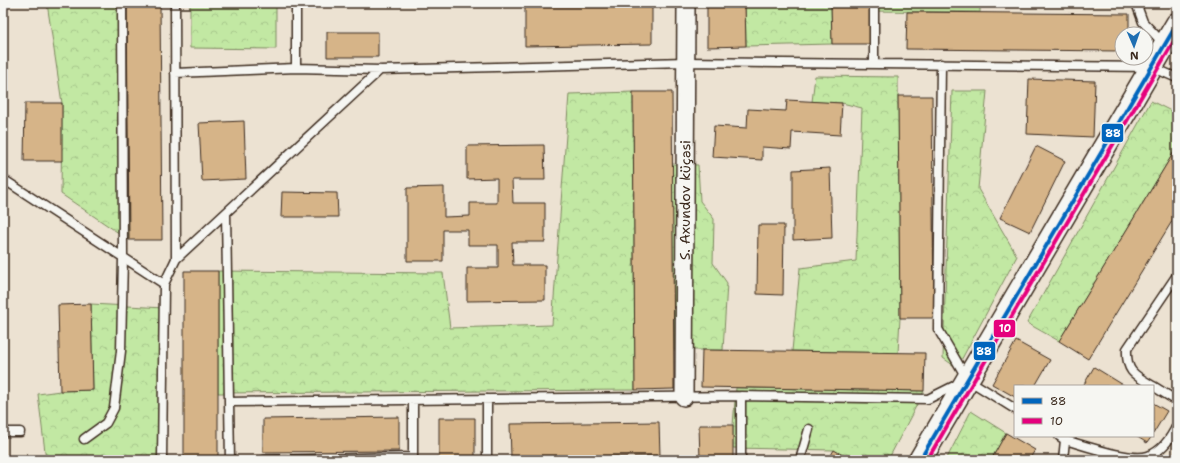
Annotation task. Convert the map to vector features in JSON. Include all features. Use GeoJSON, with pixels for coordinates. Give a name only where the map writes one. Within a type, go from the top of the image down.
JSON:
{"type":"FeatureCollection","features":[{"type":"Feature","properties":{"kind":"street","name":"S. Axundov küçəsi"},"geometry":{"type":"LineString","coordinates":[[684,397],[686,3]]}},
{"type":"Feature","properties":{"kind":"street"},"geometry":{"type":"LineString","coordinates":[[920,460],[1177,24]]}},
{"type":"Feature","properties":{"kind":"lane"},"geometry":{"type":"LineString","coordinates":[[84,439],[106,423],[114,408],[122,351],[122,3]]}},
{"type":"Feature","properties":{"kind":"lane"},"geometry":{"type":"LineString","coordinates":[[175,3],[176,259]]}},
{"type":"Feature","properties":{"kind":"lane"},"geometry":{"type":"LineString","coordinates":[[296,3],[296,68]]}},
{"type":"Feature","properties":{"kind":"lane"},"geometry":{"type":"LineString","coordinates":[[874,3],[874,63]]}},
{"type":"Feature","properties":{"kind":"lane"},"geometry":{"type":"LineString","coordinates":[[1136,3],[1143,22],[1165,45]]}},
{"type":"Feature","properties":{"kind":"lane"},"geometry":{"type":"LineString","coordinates":[[175,73],[296,68],[380,70],[686,62],[1152,67],[1177,78]]}},
{"type":"Feature","properties":{"kind":"lane"},"geometry":{"type":"LineString","coordinates":[[941,64],[938,329],[968,379],[1014,408]]}},
{"type":"Feature","properties":{"kind":"lane"},"geometry":{"type":"LineString","coordinates":[[162,460],[164,284],[176,259],[380,70]]}},
{"type":"Feature","properties":{"kind":"lane"},"geometry":{"type":"LineString","coordinates":[[3,179],[164,284]]}},
{"type":"Feature","properties":{"kind":"lane"},"geometry":{"type":"LineString","coordinates":[[226,213],[230,460]]}},
{"type":"Feature","properties":{"kind":"lane"},"geometry":{"type":"LineString","coordinates":[[1151,385],[1134,375],[1126,363],[1127,349],[1177,275]]}},
{"type":"Feature","properties":{"kind":"lane"},"geometry":{"type":"LineString","coordinates":[[229,402],[741,396],[928,399],[968,379]]}},
{"type":"Feature","properties":{"kind":"lane"},"geometry":{"type":"LineString","coordinates":[[1154,387],[1177,401]]}},
{"type":"Feature","properties":{"kind":"lane"},"geometry":{"type":"LineString","coordinates":[[741,396],[741,460]]}},
{"type":"Feature","properties":{"kind":"lane"},"geometry":{"type":"LineString","coordinates":[[487,399],[487,460]]}},
{"type":"Feature","properties":{"kind":"lane"},"geometry":{"type":"LineString","coordinates":[[264,460],[413,457],[413,400]]}},
{"type":"Feature","properties":{"kind":"lane"},"geometry":{"type":"LineString","coordinates":[[1063,460],[1062,438],[1116,454],[1137,458],[1147,457],[1167,443],[1176,427]]}},
{"type":"Feature","properties":{"kind":"lane"},"geometry":{"type":"LineString","coordinates":[[800,460],[810,429]]}},
{"type":"Feature","properties":{"kind":"lane"},"geometry":{"type":"LineString","coordinates":[[3,432],[20,432]]}},
{"type":"Feature","properties":{"kind":"green space"},"geometry":{"type":"Polygon","coordinates":[[[47,3],[127,3],[129,240],[61,194],[62,103],[47,3]]]}},
{"type":"Feature","properties":{"kind":"green space"},"geometry":{"type":"Polygon","coordinates":[[[190,3],[276,3],[276,49],[190,48],[190,3]]]}},
{"type":"Feature","properties":{"kind":"green space"},"geometry":{"type":"Polygon","coordinates":[[[745,3],[831,3],[832,44],[746,46],[745,3]]]}},
{"type":"Feature","properties":{"kind":"green space"},"geometry":{"type":"Polygon","coordinates":[[[870,3],[980,3],[980,12],[870,11],[870,3]]]}},
{"type":"Feature","properties":{"kind":"green space"},"geometry":{"type":"Polygon","coordinates":[[[815,76],[898,77],[900,318],[898,353],[792,351],[800,268],[856,261],[862,108],[842,103],[812,102],[815,76]]]}},
{"type":"Feature","properties":{"kind":"green space"},"geometry":{"type":"Polygon","coordinates":[[[952,91],[987,91],[978,189],[1017,256],[957,368],[943,358],[952,91]]]}},
{"type":"Feature","properties":{"kind":"green space"},"geometry":{"type":"Polygon","coordinates":[[[633,92],[635,390],[218,393],[218,271],[443,273],[450,328],[552,325],[569,94],[633,92]]]}},
{"type":"Feature","properties":{"kind":"green space"},"geometry":{"type":"Polygon","coordinates":[[[1151,101],[1177,114],[1177,147],[1059,341],[1027,323],[1151,101]]]}},
{"type":"Feature","properties":{"kind":"green space"},"geometry":{"type":"Polygon","coordinates":[[[672,164],[698,165],[700,201],[714,219],[713,263],[727,283],[723,350],[674,350],[672,164]]]}},
{"type":"Feature","properties":{"kind":"green space"},"geometry":{"type":"Polygon","coordinates":[[[91,304],[164,308],[162,460],[46,460],[38,394],[60,391],[93,390],[91,304]]]}},
{"type":"Feature","properties":{"kind":"green space"},"geometry":{"type":"Polygon","coordinates":[[[736,388],[924,391],[888,460],[851,460],[834,450],[733,448],[736,388]]]}},
{"type":"Feature","properties":{"kind":"green space"},"geometry":{"type":"Polygon","coordinates":[[[971,411],[1006,433],[991,460],[946,460],[971,411]]]}},
{"type":"Feature","properties":{"kind":"building"},"geometry":{"type":"Polygon","coordinates":[[[127,3],[160,3],[162,240],[129,240],[127,3]]]}},
{"type":"Feature","properties":{"kind":"building"},"geometry":{"type":"Polygon","coordinates":[[[652,3],[652,44],[525,46],[525,4],[652,3]]]}},
{"type":"Feature","properties":{"kind":"building"},"geometry":{"type":"Polygon","coordinates":[[[707,3],[745,3],[746,46],[707,47],[707,3]]]}},
{"type":"Feature","properties":{"kind":"building"},"geometry":{"type":"Polygon","coordinates":[[[831,3],[870,3],[870,44],[832,44],[831,3]]]}},
{"type":"Feature","properties":{"kind":"building"},"geometry":{"type":"Polygon","coordinates":[[[907,12],[1129,14],[1129,26],[1114,26],[1114,51],[906,49],[907,12]]]}},
{"type":"Feature","properties":{"kind":"building"},"geometry":{"type":"Polygon","coordinates":[[[327,32],[378,32],[378,57],[327,57],[327,32]]]}},
{"type":"Feature","properties":{"kind":"building"},"geometry":{"type":"Polygon","coordinates":[[[1029,79],[1095,81],[1093,137],[1027,134],[1029,79]]]}},
{"type":"Feature","properties":{"kind":"building"},"geometry":{"type":"Polygon","coordinates":[[[633,92],[672,92],[674,389],[635,390],[633,92]]]}},
{"type":"Feature","properties":{"kind":"building"},"geometry":{"type":"Polygon","coordinates":[[[898,96],[932,96],[934,318],[900,318],[898,96]]]}},
{"type":"Feature","properties":{"kind":"building"},"geometry":{"type":"Polygon","coordinates":[[[787,100],[842,103],[840,135],[792,132],[791,149],[762,147],[762,160],[712,157],[714,126],[747,128],[748,109],[786,111],[787,100]]]}},
{"type":"Feature","properties":{"kind":"building"},"geometry":{"type":"Polygon","coordinates":[[[25,103],[62,103],[62,161],[24,161],[25,103]]]}},
{"type":"Feature","properties":{"kind":"building"},"geometry":{"type":"Polygon","coordinates":[[[244,121],[246,179],[202,181],[199,123],[244,121]]]}},
{"type":"Feature","properties":{"kind":"building"},"geometry":{"type":"Polygon","coordinates":[[[544,145],[545,180],[512,180],[513,203],[545,203],[545,242],[512,242],[513,265],[545,265],[545,300],[467,301],[467,268],[498,268],[498,245],[468,245],[468,230],[443,230],[443,261],[407,261],[407,188],[444,187],[444,217],[470,216],[470,203],[497,203],[497,178],[467,179],[467,146],[544,145]]]}},
{"type":"Feature","properties":{"kind":"building"},"geometry":{"type":"Polygon","coordinates":[[[1036,146],[1065,161],[1030,232],[1000,218],[1036,146]]]}},
{"type":"Feature","properties":{"kind":"building"},"geometry":{"type":"Polygon","coordinates":[[[1177,147],[1177,213],[1088,359],[1059,341],[1177,147]]]}},
{"type":"Feature","properties":{"kind":"building"},"geometry":{"type":"Polygon","coordinates":[[[830,168],[832,238],[793,240],[793,170],[830,168]]]}},
{"type":"Feature","properties":{"kind":"building"},"geometry":{"type":"Polygon","coordinates":[[[282,192],[337,193],[338,217],[281,217],[282,192]]]}},
{"type":"Feature","properties":{"kind":"building"},"geometry":{"type":"Polygon","coordinates":[[[758,225],[784,225],[783,295],[757,294],[758,225]]]}},
{"type":"Feature","properties":{"kind":"building"},"geometry":{"type":"Polygon","coordinates":[[[184,271],[218,271],[218,460],[184,460],[184,271]]]}},
{"type":"Feature","properties":{"kind":"building"},"geometry":{"type":"Polygon","coordinates":[[[91,304],[93,390],[60,391],[58,305],[91,304]]]}},
{"type":"Feature","properties":{"kind":"building"},"geometry":{"type":"Polygon","coordinates":[[[1016,341],[1050,360],[1036,385],[1014,385],[1014,396],[992,384],[1016,341]]]}},
{"type":"Feature","properties":{"kind":"building"},"geometry":{"type":"Polygon","coordinates":[[[702,350],[925,353],[924,391],[701,387],[702,350]]]}},
{"type":"Feature","properties":{"kind":"building"},"geometry":{"type":"Polygon","coordinates":[[[1094,367],[1123,385],[1084,385],[1094,367]]]}},
{"type":"Feature","properties":{"kind":"building"},"geometry":{"type":"Polygon","coordinates":[[[1154,404],[1167,411],[1154,432],[1154,404]]]}},
{"type":"Feature","properties":{"kind":"building"},"geometry":{"type":"Polygon","coordinates":[[[399,417],[399,451],[263,452],[263,419],[399,417]]]}},
{"type":"Feature","properties":{"kind":"building"},"geometry":{"type":"Polygon","coordinates":[[[439,418],[475,418],[475,460],[439,460],[439,418]]]}},
{"type":"Feature","properties":{"kind":"building"},"geometry":{"type":"Polygon","coordinates":[[[659,422],[660,456],[511,457],[510,424],[659,422]]]}},
{"type":"Feature","properties":{"kind":"building"},"geometry":{"type":"Polygon","coordinates":[[[699,425],[733,425],[733,460],[700,460],[699,425]]]}},
{"type":"Feature","properties":{"kind":"building"},"geometry":{"type":"Polygon","coordinates":[[[1006,433],[1035,450],[1029,460],[991,460],[1006,433]]]}},
{"type":"Feature","properties":{"kind":"building"},"geometry":{"type":"Polygon","coordinates":[[[1138,437],[1151,437],[1147,443],[1138,437]]]}},
{"type":"Feature","properties":{"kind":"building"},"geometry":{"type":"Polygon","coordinates":[[[834,450],[851,460],[828,460],[834,450]]]}},
{"type":"Feature","properties":{"kind":"transit line","name":"88"},"geometry":{"type":"LineString","coordinates":[[920,460],[1177,24]]}},
{"type":"Feature","properties":{"kind":"transit line","name":"10"},"geometry":{"type":"LineString","coordinates":[[927,460],[1177,36]]}}]}
